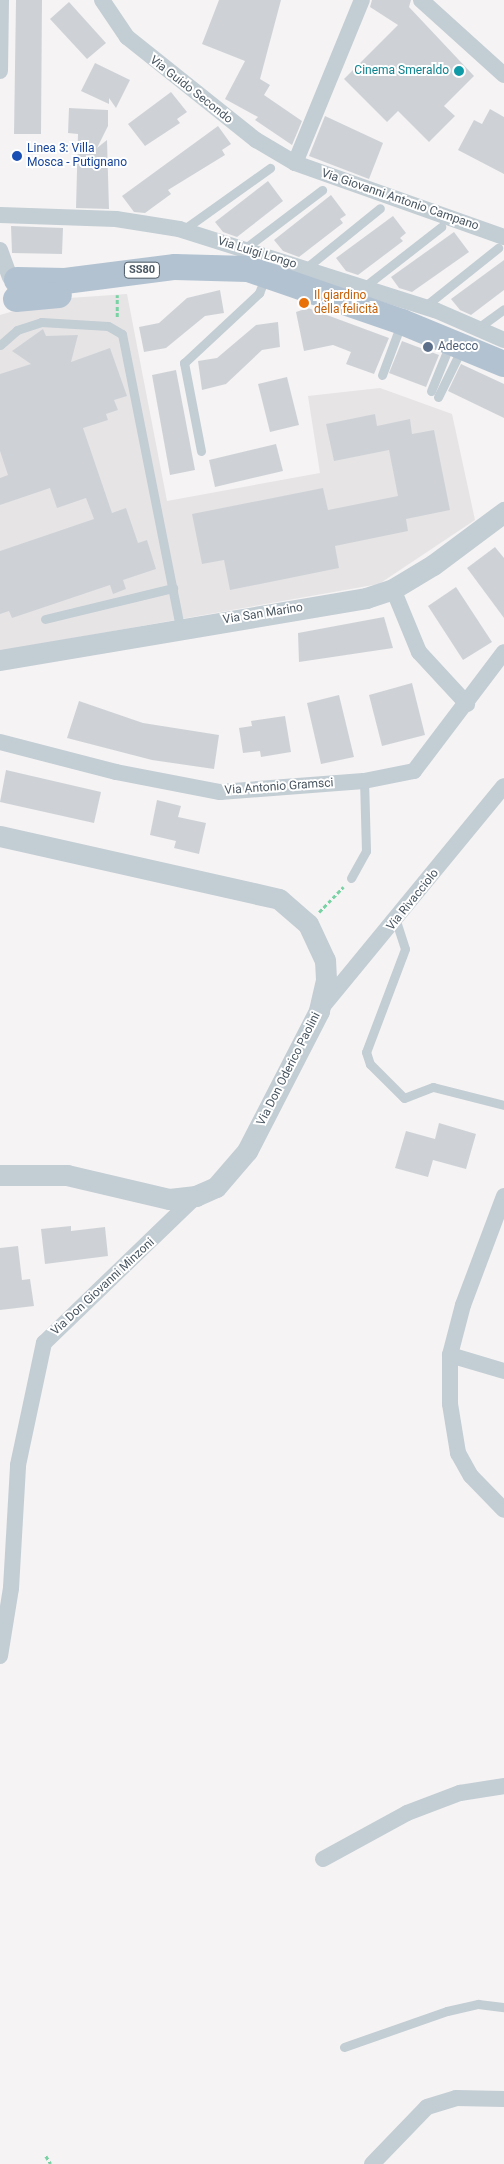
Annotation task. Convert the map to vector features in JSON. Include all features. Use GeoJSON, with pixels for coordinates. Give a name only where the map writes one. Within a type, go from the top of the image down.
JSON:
{"type":"FeatureCollection","features":[{"type":"Feature","properties":{"kind":"main road","name":"SS80"},"geometry":{"type":"LineString","coordinates":[[7,291],[156,280],[265,277],[402,322],[464,338],[504,364]]}},
{"type":"Feature","properties":{"kind":"street"},"geometry":{"type":"LineString","coordinates":[[0,71],[1,0]]}},
{"type":"Feature","properties":{"kind":"street","name":"Via Guido Secondo"},"geometry":{"type":"LineString","coordinates":[[102,0],[127,38],[174,78],[256,140],[295,163]]}},
{"type":"Feature","properties":{"kind":"street"},"geometry":{"type":"LineString","coordinates":[[295,163],[362,0]]}},
{"type":"Feature","properties":{"kind":"street"},"geometry":{"type":"LineString","coordinates":[[421,0],[504,75]]}},
{"type":"Feature","properties":{"kind":"street","name":"Via Giovanni Antonio Campano"},"geometry":{"type":"LineString","coordinates":[[295,163],[501,242]]}},
{"type":"Feature","properties":{"kind":"street","name":"Via Luigi Longo"},"geometry":{"type":"LineString","coordinates":[[0,216],[116,219],[183,230],[424,307],[464,338],[504,340]]}},
{"type":"Feature","properties":{"kind":"street"},"geometry":{"type":"LineString","coordinates":[[0,250],[7,291]]}},
{"type":"Feature","properties":{"kind":"street","name":"Via San Marino"},"geometry":{"type":"LineString","coordinates":[[0,660],[366,598],[393,589],[504,512]]}},
{"type":"Feature","properties":{"kind":"street"},"geometry":{"type":"LineString","coordinates":[[393,589],[420,652],[467,704]]}},
{"type":"Feature","properties":{"kind":"street","name":"Via Antonio Gramsci"},"geometry":{"type":"LineString","coordinates":[[0,742],[116,772],[220,792],[364,780],[414,771],[467,704],[504,652]]}},
{"type":"Feature","properties":{"kind":"street","name":"Via Rivacciolo"},"geometry":{"type":"LineString","coordinates":[[319,1011],[396,921],[504,786]]}},
{"type":"Feature","properties":{"kind":"street","name":"Via Don Oderico Paolini"},"geometry":{"type":"LineString","coordinates":[[0,836],[279,899],[308,924],[325,960],[319,1011],[243,1158],[216,1187],[196,1196],[151,1196],[59,1174],[0,1175]]}},
{"type":"Feature","properties":{"kind":"street","name":"Via Don Giovanni Minzoni"},"geometry":{"type":"LineString","coordinates":[[0,1656],[11,1588],[18,1465],[44,1343],[173,1223],[196,1196]]}},
{"type":"Feature","properties":{"kind":"street"},"geometry":{"type":"LineString","coordinates":[[504,1196],[463,1305],[450,1354],[450,1404],[458,1453],[471,1476],[504,1510]]}},
{"type":"Feature","properties":{"kind":"street"},"geometry":{"type":"LineString","coordinates":[[450,1354],[504,1371]]}},
{"type":"Feature","properties":{"kind":"street"},"geometry":{"type":"LineString","coordinates":[[323,1859],[407,1813],[460,1793],[504,1786]]}},
{"type":"Feature","properties":{"kind":"street"},"geometry":{"type":"LineString","coordinates":[[372,2164],[427,2106],[456,2098],[504,2099]]}},
{"type":"Feature","properties":{"kind":"lane"},"geometry":{"type":"LineString","coordinates":[[183,230],[270,168]]}},
{"type":"Feature","properties":{"kind":"lane"},"geometry":{"type":"LineString","coordinates":[[244,249],[322,190]]}},
{"type":"Feature","properties":{"kind":"lane"},"geometry":{"type":"LineString","coordinates":[[306,268],[380,208]]}},
{"type":"Feature","properties":{"kind":"lane"},"geometry":{"type":"LineString","coordinates":[[364,287],[441,227]]}},
{"type":"Feature","properties":{"kind":"lane"},"geometry":{"type":"LineString","coordinates":[[424,307],[501,242]]}},
{"type":"Feature","properties":{"kind":"lane"},"geometry":{"type":"LineString","coordinates":[[201,451],[184,363],[259,293],[265,277]]}},
{"type":"Feature","properties":{"kind":"lane"},"geometry":{"type":"LineString","coordinates":[[435,394],[464,338],[504,309]]}},
{"type":"Feature","properties":{"kind":"lane"},"geometry":{"type":"LineString","coordinates":[[0,346],[17,330],[41,322],[117,328],[122,334],[180,628]]}},
{"type":"Feature","properties":{"kind":"lane"},"geometry":{"type":"LineString","coordinates":[[382,375],[402,322]]}},
{"type":"Feature","properties":{"kind":"lane"},"geometry":{"type":"LineString","coordinates":[[45,619],[173,588]]}},
{"type":"Feature","properties":{"kind":"lane"},"geometry":{"type":"LineString","coordinates":[[350,878],[366,851],[364,780]]}},
{"type":"Feature","properties":{"kind":"lane"},"geometry":{"type":"LineString","coordinates":[[396,921],[405,949],[366,1052],[370,1064],[404,1098],[433,1087],[504,1105]]}},
{"type":"Feature","properties":{"kind":"lane"},"geometry":{"type":"LineString","coordinates":[[344,2047],[447,2011],[478,2004],[504,2007]]}},
{"type":"Feature","properties":{"kind":"path"},"geometry":{"type":"LineString","coordinates":[[117,295],[117,328]]}},
{"type":"Feature","properties":{"kind":"path"},"geometry":{"type":"LineString","coordinates":[[318,912],[350,878]]}},
{"type":"Feature","properties":{"kind":"path"},"geometry":{"type":"LineString","coordinates":[[46,2156],[52,2164]]}},
{"type":"Feature","properties":{"kind":"shaded area"},"geometry":{"type":"Polygon","coordinates":[[[127,294],[167,501],[320,473],[308,396],[380,388],[452,414],[475,520],[379,584],[0,651],[0,315],[55,299],[127,294]]]}},
{"type":"Feature","properties":{"kind":"building"},"geometry":{"type":"Polygon","coordinates":[[[16,0],[42,0],[41,134],[14,134],[16,0]]]}},
{"type":"Feature","properties":{"kind":"building"},"geometry":{"type":"Polygon","coordinates":[[[219,0],[281,0],[260,79],[270,85],[264,95],[302,121],[292,145],[255,120],[258,117],[225,99],[245,61],[202,44],[219,0]]]}},
{"type":"Feature","properties":{"kind":"building"},"geometry":{"type":"Polygon","coordinates":[[[372,0],[411,0],[409,7],[474,76],[444,106],[455,116],[429,142],[398,111],[387,122],[344,79],[398,25],[370,7],[372,0]]]}},
{"type":"Feature","properties":{"kind":"building"},"geometry":{"type":"Polygon","coordinates":[[[69,2],[106,43],[87,59],[50,19],[69,2]]]}},
{"type":"Feature","properties":{"kind":"building"},"geometry":{"type":"Polygon","coordinates":[[[95,63],[130,80],[116,108],[109,98],[109,104],[81,91],[95,63]]]}},
{"type":"Feature","properties":{"kind":"building"},"geometry":{"type":"Polygon","coordinates":[[[171,92],[187,112],[177,119],[180,123],[145,146],[128,124],[171,92]]]}},
{"type":"Feature","properties":{"kind":"building"},"geometry":{"type":"Polygon","coordinates":[[[69,108],[108,110],[108,126],[97,148],[107,140],[109,209],[76,208],[78,134],[68,133],[69,108]]]}},
{"type":"Feature","properties":{"kind":"building"},"geometry":{"type":"Polygon","coordinates":[[[490,109],[504,117],[504,174],[458,150],[474,120],[482,124],[490,109]]]}},
{"type":"Feature","properties":{"kind":"building"},"geometry":{"type":"Polygon","coordinates":[[[325,116],[383,143],[369,179],[309,156],[325,116]]]}},
{"type":"Feature","properties":{"kind":"building"},"geometry":{"type":"Polygon","coordinates":[[[218,126],[231,144],[222,150],[225,155],[168,190],[171,194],[145,213],[134,212],[122,196],[218,126]]]}},
{"type":"Feature","properties":{"kind":"building"},"geometry":{"type":"Polygon","coordinates":[[[268,181],[283,201],[237,237],[223,232],[215,222],[268,181]]]}},
{"type":"Feature","properties":{"kind":"building"},"geometry":{"type":"Polygon","coordinates":[[[331,195],[346,215],[340,219],[343,223],[299,257],[283,251],[274,240],[331,195]]]}},
{"type":"Feature","properties":{"kind":"building"},"geometry":{"type":"Polygon","coordinates":[[[393,216],[406,233],[400,238],[403,241],[358,275],[346,271],[336,258],[393,216]]]}},
{"type":"Feature","properties":{"kind":"building"},"geometry":{"type":"Polygon","coordinates":[[[11,226],[63,228],[62,254],[12,253],[11,226]]]}},
{"type":"Feature","properties":{"kind":"building"},"geometry":{"type":"Polygon","coordinates":[[[454,232],[469,252],[412,292],[399,288],[391,277],[454,232]]]}},
{"type":"Feature","properties":{"kind":"building"},"geometry":{"type":"Polygon","coordinates":[[[504,260],[504,290],[471,315],[460,310],[451,299],[504,260]]]}},
{"type":"Feature","properties":{"kind":"building"},"geometry":{"type":"Polygon","coordinates":[[[220,290],[224,313],[205,316],[166,348],[144,352],[139,327],[159,323],[187,298],[220,290]]]}},
{"type":"Feature","properties":{"kind":"building"},"geometry":{"type":"Polygon","coordinates":[[[308,308],[389,338],[374,374],[346,364],[351,352],[333,345],[304,351],[296,312],[308,308]]]}},
{"type":"Feature","properties":{"kind":"building"},"geometry":{"type":"Polygon","coordinates":[[[278,322],[280,347],[262,350],[226,384],[202,390],[198,361],[217,358],[256,325],[278,322]]]}},
{"type":"Feature","properties":{"kind":"building"},"geometry":{"type":"Polygon","coordinates":[[[43,329],[46,336],[78,335],[71,362],[110,348],[127,396],[114,400],[118,410],[106,414],[108,420],[83,428],[112,513],[126,508],[138,543],[147,540],[156,569],[123,580],[126,589],[113,594],[110,585],[12,618],[9,611],[0,614],[0,551],[94,519],[86,498],[57,508],[50,488],[0,505],[0,478],[8,475],[0,451],[0,374],[31,364],[12,351],[43,329]]]}},
{"type":"Feature","properties":{"kind":"building"},"geometry":{"type":"Polygon","coordinates":[[[402,341],[439,355],[426,387],[389,373],[402,341]]]}},
{"type":"Feature","properties":{"kind":"building"},"geometry":{"type":"Polygon","coordinates":[[[461,364],[504,384],[504,418],[448,391],[461,364]]]}},
{"type":"Feature","properties":{"kind":"building"},"geometry":{"type":"Polygon","coordinates":[[[176,370],[195,470],[170,475],[152,375],[176,370]]]}},
{"type":"Feature","properties":{"kind":"building"},"geometry":{"type":"Polygon","coordinates":[[[287,377],[299,425],[270,432],[258,384],[287,377]]]}},
{"type":"Feature","properties":{"kind":"building"},"geometry":{"type":"Polygon","coordinates":[[[375,414],[377,426],[410,419],[412,434],[434,430],[450,510],[406,519],[408,531],[335,546],[339,568],[230,590],[224,560],[202,564],[192,514],[323,488],[328,510],[398,496],[389,450],[334,461],[326,424],[375,414]]]}},
{"type":"Feature","properties":{"kind":"building"},"geometry":{"type":"Polygon","coordinates":[[[276,444],[283,471],[215,487],[209,460],[276,444]]]}},
{"type":"Feature","properties":{"kind":"building"},"geometry":{"type":"Polygon","coordinates":[[[495,547],[504,558],[504,618],[467,568],[495,547]]]}},
{"type":"Feature","properties":{"kind":"building"},"geometry":{"type":"Polygon","coordinates":[[[456,587],[492,642],[463,660],[428,606],[456,587]]]}},
{"type":"Feature","properties":{"kind":"building"},"geometry":{"type":"Polygon","coordinates":[[[384,617],[393,648],[299,662],[298,633],[384,617]]]}},
{"type":"Feature","properties":{"kind":"building"},"geometry":{"type":"Polygon","coordinates":[[[412,683],[425,735],[382,746],[369,695],[412,683]]]}},
{"type":"Feature","properties":{"kind":"building"},"geometry":{"type":"Polygon","coordinates":[[[339,695],[354,757],[321,764],[307,703],[339,695]]]}},
{"type":"Feature","properties":{"kind":"building"},"geometry":{"type":"Polygon","coordinates":[[[79,701],[143,723],[219,735],[214,769],[152,760],[67,738],[79,701]]]}},
{"type":"Feature","properties":{"kind":"building"},"geometry":{"type":"Polygon","coordinates":[[[285,716],[291,752],[261,757],[260,751],[243,753],[239,728],[252,726],[251,721],[285,716]]]}},
{"type":"Feature","properties":{"kind":"building"},"geometry":{"type":"Polygon","coordinates":[[[6,770],[101,792],[94,823],[0,802],[6,770]]]}},
{"type":"Feature","properties":{"kind":"building"},"geometry":{"type":"Polygon","coordinates":[[[157,800],[181,806],[178,817],[206,823],[199,854],[174,848],[176,841],[150,835],[157,800]]]}},
{"type":"Feature","properties":{"kind":"building"},"geometry":{"type":"Polygon","coordinates":[[[439,1123],[476,1134],[466,1169],[433,1160],[428,1177],[395,1168],[406,1131],[435,1139],[439,1123]]]}},
{"type":"Feature","properties":{"kind":"building"},"geometry":{"type":"Polygon","coordinates":[[[71,1226],[71,1231],[105,1227],[108,1256],[45,1264],[41,1229],[71,1226]]]}},
{"type":"Feature","properties":{"kind":"building"},"geometry":{"type":"Polygon","coordinates":[[[18,1246],[22,1280],[30,1279],[34,1306],[0,1310],[0,1248],[18,1246]]]}},
{"type":"Feature","properties":{"kind":"place","name":"Cinema Smeraldo"},"geometry":{"type":"Point","coordinates":[459,71]}},
{"type":"Feature","properties":{"kind":"place","name":"Linea 3: Villa Mosca - Putignano"},"geometry":{"type":"Point","coordinates":[17,156]}},
{"type":"Feature","properties":{"kind":"place","name":"Il giardino della felicità"},"geometry":{"type":"Point","coordinates":[304,303]}},
{"type":"Feature","properties":{"kind":"place","name":"Adecco"},"geometry":{"type":"Point","coordinates":[428,347]}}]}
